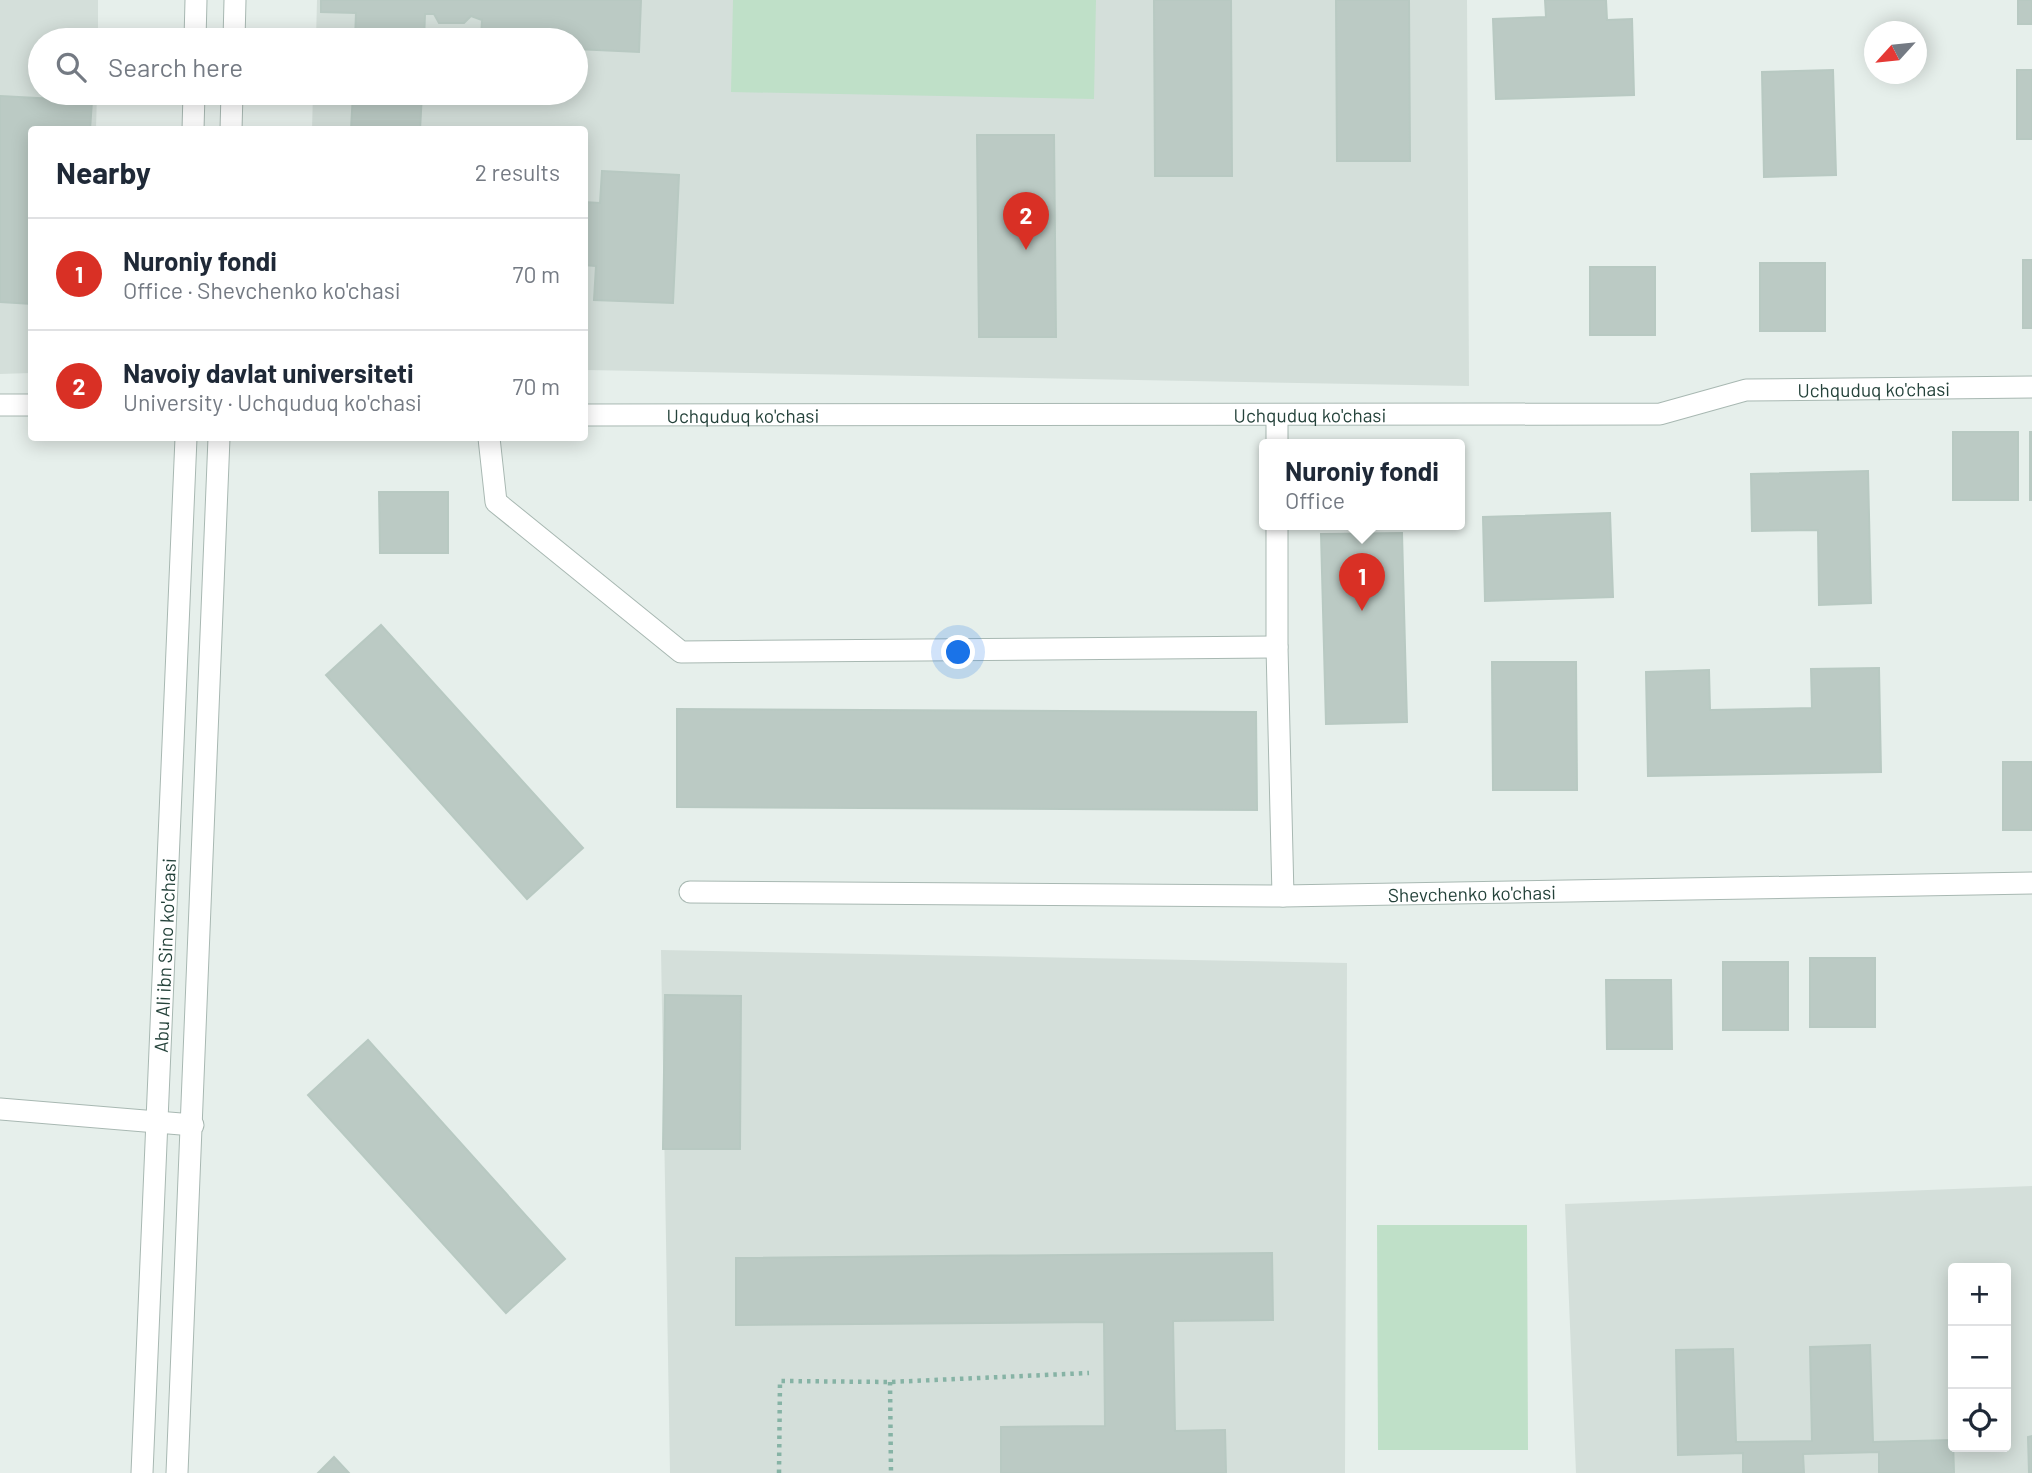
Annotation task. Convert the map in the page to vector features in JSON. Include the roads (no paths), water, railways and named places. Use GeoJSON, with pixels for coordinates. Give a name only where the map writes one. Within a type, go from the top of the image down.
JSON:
{"type":"FeatureCollection","features":[{"type":"Feature","properties":{"kind":"street"},"geometry":{"type":"LineString","coordinates":[[195,28],[196,0]]}},
{"type":"Feature","properties":{"kind":"street"},"geometry":{"type":"LineString","coordinates":[[234,28],[235,0]]}},
{"type":"Feature","properties":{"kind":"street"},"geometry":{"type":"LineString","coordinates":[[193,126],[194,105]]}},
{"type":"Feature","properties":{"kind":"street"},"geometry":{"type":"LineString","coordinates":[[231,126],[232,105]]}},
{"type":"Feature","properties":{"kind":"street","name":"Uchquduq ko'chasi"},"geometry":{"type":"LineString","coordinates":[[588,415],[1660,414],[1746,390],[2032,387]]}},
{"type":"Feature","properties":{"kind":"street"},"geometry":{"type":"LineString","coordinates":[[0,405],[28,405]]}},
{"type":"Feature","properties":{"kind":"street"},"geometry":{"type":"LineString","coordinates":[[1277,415],[1277,439]]}},
{"type":"Feature","properties":{"kind":"street","name":"Abu Ali ibn Sino ko'chasi"},"geometry":{"type":"LineString","coordinates":[[142,1473],[186,441]]}},
{"type":"Feature","properties":{"kind":"street","name":"Abu Ali ibn Sino ko'chasi"},"geometry":{"type":"LineString","coordinates":[[177,1473],[219,441]]}},
{"type":"Feature","properties":{"kind":"street"},"geometry":{"type":"LineString","coordinates":[[489,441],[496,502],[681,652],[1277,647]]}},
{"type":"Feature","properties":{"kind":"street"},"geometry":{"type":"LineString","coordinates":[[1277,530],[1283,895]]}},
{"type":"Feature","properties":{"kind":"street","name":"Shevchenko ko'chasi"},"geometry":{"type":"LineString","coordinates":[[690,892],[1283,895],[2032,883]]}},
{"type":"Feature","properties":{"kind":"street"},"geometry":{"type":"LineString","coordinates":[[0,1110],[193,1125]]}},
{"type":"Feature","properties":{"kind":"place","name":"Navoiy davlat universiteti"},"geometry":{"type":"Point","coordinates":[1026,250]}},
{"type":"Feature","properties":{"kind":"place","name":"Nuroniy fondi"},"geometry":{"type":"Point","coordinates":[1362,611]}}]}
